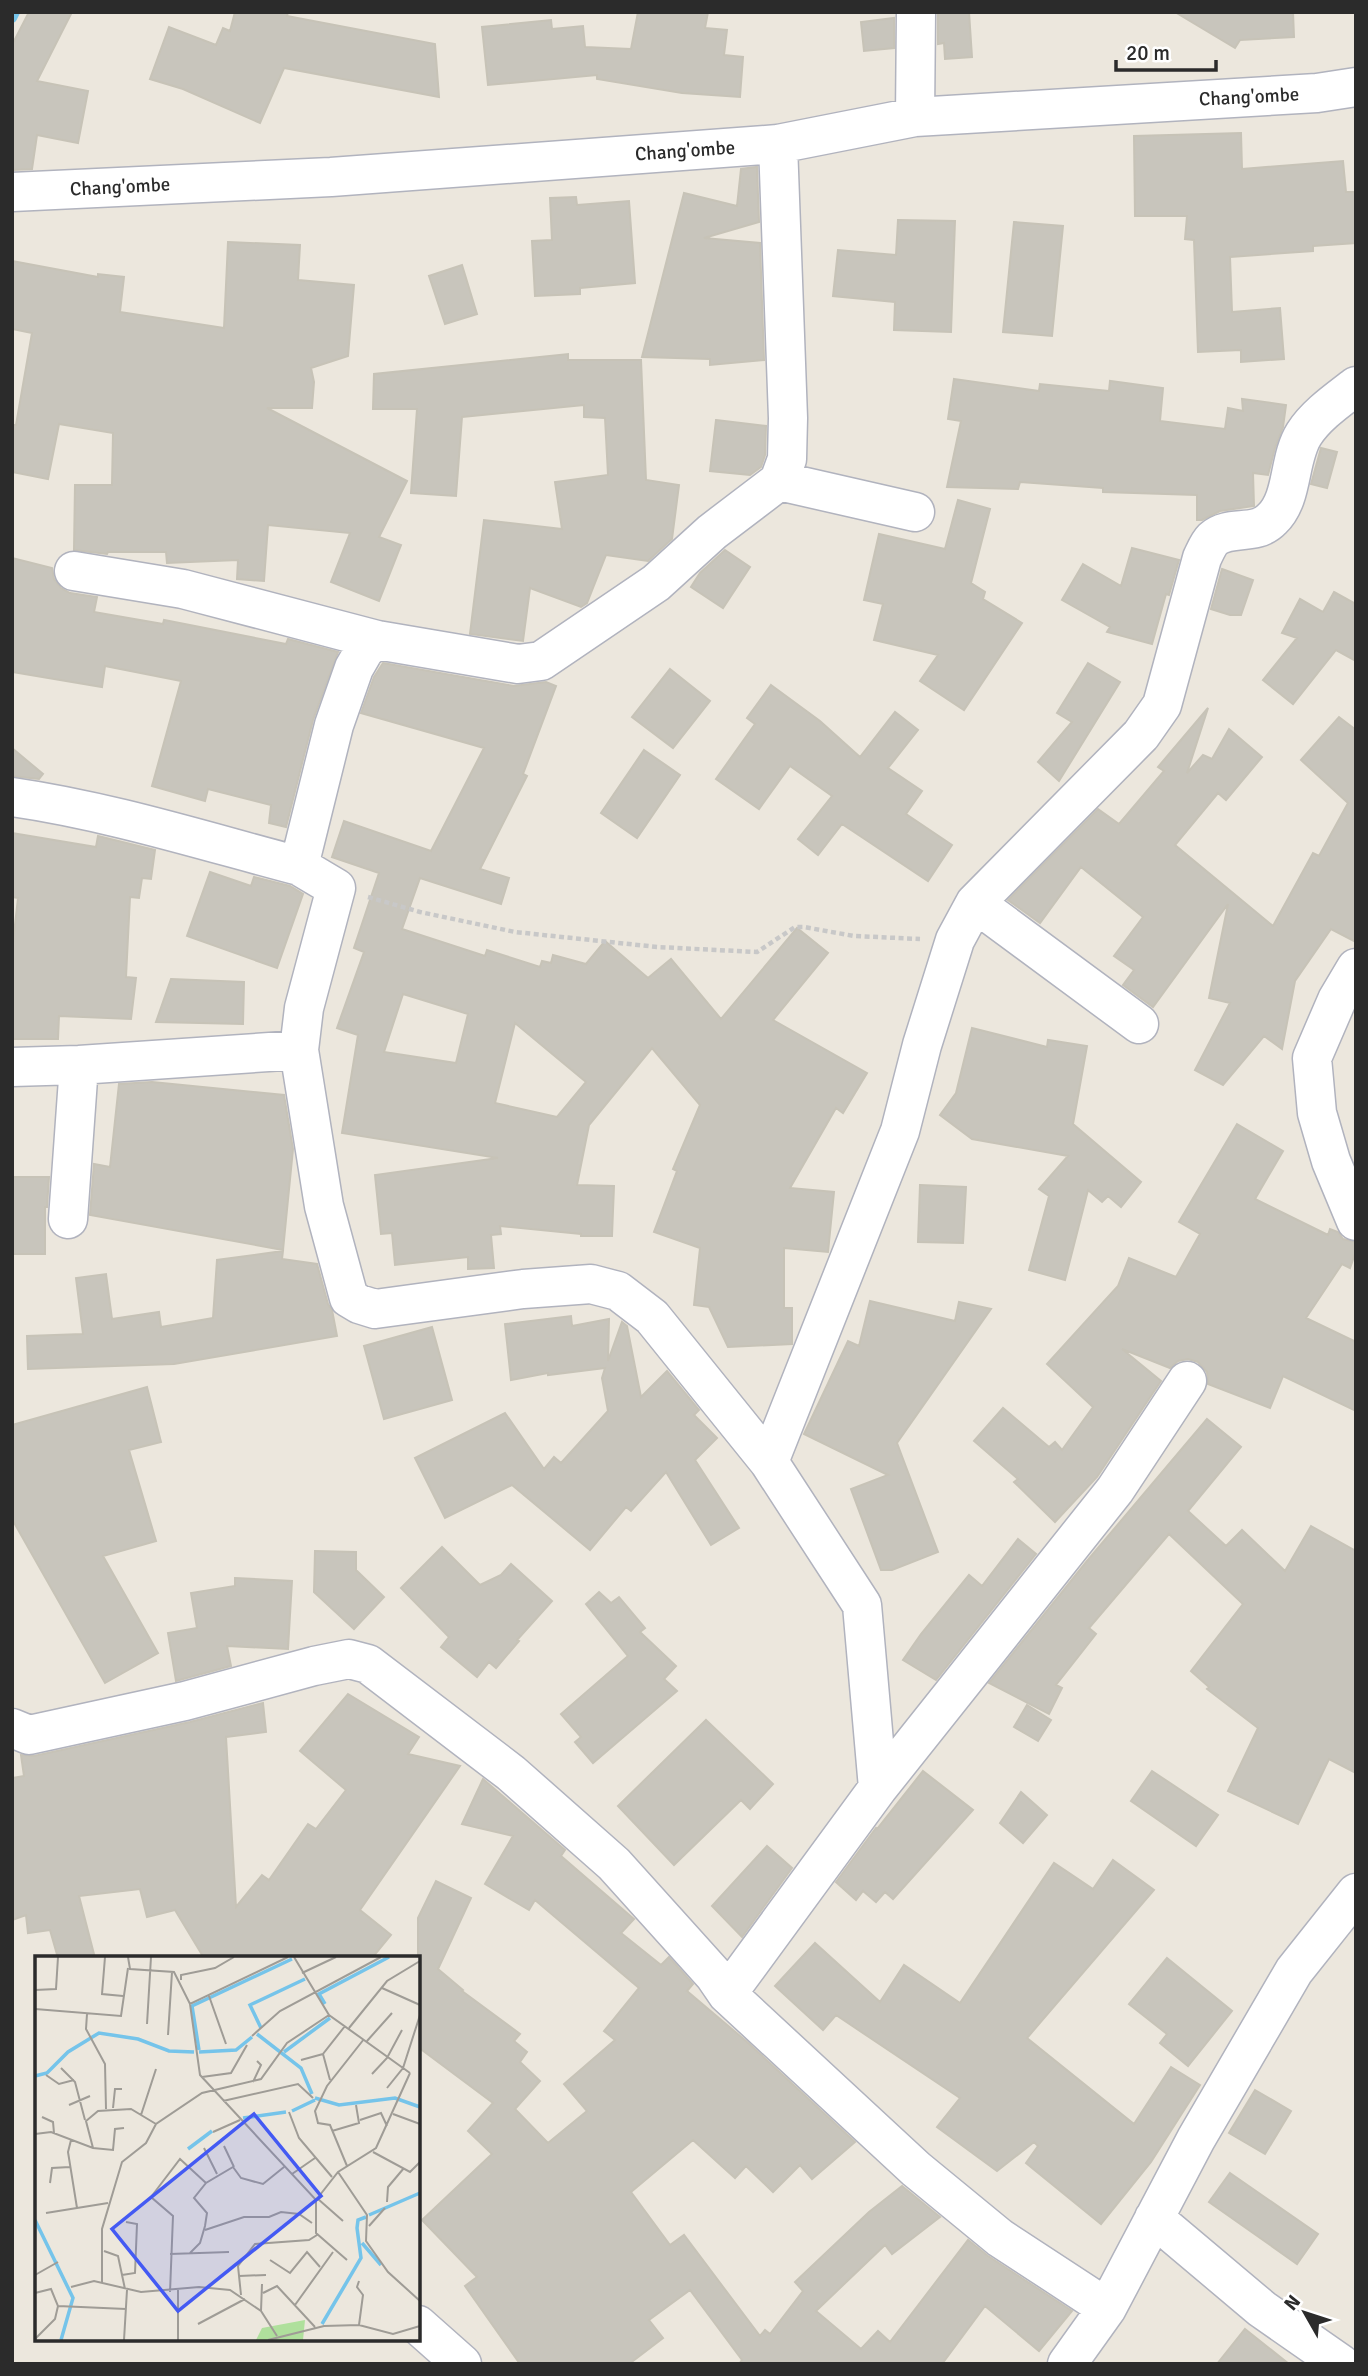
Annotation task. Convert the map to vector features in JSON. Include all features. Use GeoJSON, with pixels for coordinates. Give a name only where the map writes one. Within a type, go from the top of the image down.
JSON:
{"type":"FeatureCollection","features":[{"type":"Feature","properties":{"kind":"street"},"geometry":{"type":"LineString","coordinates":[[915,117],[916,12]]}},
{"type":"Feature","properties":{"kind":"street","name":"Chang'ombe"},"geometry":{"type":"LineString","coordinates":[[12,192],[331,177],[778,144],[915,117],[1317,93],[1356,87]]}},
{"type":"Feature","properties":{"kind":"street"},"geometry":{"type":"LineString","coordinates":[[74,571],[183,589],[377,640],[518,664],[541,661],[656,583],[712,532],[779,481],[787,459],[788,418],[778,144]]}},
{"type":"Feature","properties":{"kind":"street"},"geometry":{"type":"LineString","coordinates":[[769,1462],[900,1131],[922,1045],[955,940],[975,903],[1140,735],[1162,705],[1202,558],[1211,540],[1223,533],[1263,528],[1275,516],[1282,504],[1295,453],[1304,433],[1319,416],[1356,386]]}},
{"type":"Feature","properties":{"kind":"street"},"geometry":{"type":"LineString","coordinates":[[779,481],[915,512]]}},
{"type":"Feature","properties":{"kind":"street"},"geometry":{"type":"LineString","coordinates":[[299,866],[334,725],[354,668],[365,649],[377,640]]}},
{"type":"Feature","properties":{"kind":"street"},"geometry":{"type":"LineString","coordinates":[[12,797],[42,801],[137,823],[299,866],[336,888],[304,1008],[299,1051],[324,1206],[349,1298],[375,1309],[536,1288],[591,1284],[618,1291],[652,1317],[769,1462],[862,1605],[878,1788]]}},
{"type":"Feature","properties":{"kind":"street"},"geometry":{"type":"LineString","coordinates":[[975,903],[1139,1024]]}},
{"type":"Feature","properties":{"kind":"street"},"geometry":{"type":"LineString","coordinates":[[1356,968],[1337,1000],[1312,1058],[1317,1113],[1332,1161],[1356,1221]]}},
{"type":"Feature","properties":{"kind":"street"},"geometry":{"type":"LineString","coordinates":[[12,1066],[79,1065],[299,1051]]}},
{"type":"Feature","properties":{"kind":"street"},"geometry":{"type":"LineString","coordinates":[[68,1219],[79,1065]]}},
{"type":"Feature","properties":{"kind":"street"},"geometry":{"type":"LineString","coordinates":[[727,1994],[878,1788],[1115,1490],[1187,1381]]}},
{"type":"Feature","properties":{"kind":"street"},"geometry":{"type":"LineString","coordinates":[[12,1728],[29,1735],[186,1701],[314,1665],[349,1660],[368,1664],[511,1773],[614,1864],[727,1994],[916,2169],[1000,2238],[1107,2308]]}},
{"type":"Feature","properties":{"kind":"street"},"geometry":{"type":"LineString","coordinates":[[1067,2364],[1107,2308],[1196,2138],[1294,1971],[1356,1893]]}},
{"type":"Feature","properties":{"kind":"street"},"geometry":{"type":"LineString","coordinates":[[1154,2218],[1262,2309],[1340,2364]]}},
{"type":"Feature","properties":{"kind":"street"},"geometry":{"type":"LineString","coordinates":[[420,2327],[462,2364]]}},
{"type":"Feature","properties":{"kind":"path"},"geometry":{"type":"LineString","coordinates":[[336,888],[420,912],[515,932],[657,947],[757,952],[795,927],[854,936],[955,940]]}},
{"type":"Feature","properties":{"kind":"building"},"geometry":{"type":"Polygon","coordinates":[[[29,12],[72,12],[37,81],[88,91],[78,143],[37,135],[32,169],[12,170],[12,45],[29,12]]]}},
{"type":"Feature","properties":{"kind":"building"},"geometry":{"type":"Polygon","coordinates":[[[235,12],[288,12],[287,16],[435,44],[439,97],[284,68],[260,123],[183,89],[150,79],[169,27],[216,45],[223,28],[230,31],[235,12]]]}},
{"type":"Feature","properties":{"kind":"building"},"geometry":{"type":"Polygon","coordinates":[[[638,12],[708,12],[705,28],[727,30],[724,55],[743,57],[740,97],[682,93],[597,79],[597,75],[488,85],[482,27],[551,20],[552,29],[583,26],[585,47],[631,49],[638,12]]]}},
{"type":"Feature","properties":{"kind":"building"},"geometry":{"type":"Polygon","coordinates":[[[969,12],[972,57],[945,59],[944,43],[938,44],[938,13],[969,12]]]}},
{"type":"Feature","properties":{"kind":"building"},"geometry":{"type":"Polygon","coordinates":[[[1175,12],[1293,12],[1294,37],[1240,40],[1235,48],[1175,12]]]}},
{"type":"Feature","properties":{"kind":"building"},"geometry":{"type":"Polygon","coordinates":[[[894,18],[894,48],[864,51],[861,22],[894,18]]]}},
{"type":"Feature","properties":{"kind":"building"},"geometry":{"type":"Polygon","coordinates":[[[1241,133],[1242,169],[1343,161],[1346,192],[1356,192],[1356,243],[1313,246],[1313,251],[1230,257],[1232,312],[1280,308],[1284,359],[1241,362],[1241,350],[1198,352],[1194,240],[1185,239],[1187,216],[1135,216],[1134,136],[1241,133]]]}},
{"type":"Feature","properties":{"kind":"building"},"geometry":{"type":"Polygon","coordinates":[[[757,167],[759,222],[704,238],[760,243],[764,360],[710,365],[710,359],[642,357],[684,193],[737,206],[741,169],[757,167]]]}},
{"type":"Feature","properties":{"kind":"building"},"geometry":{"type":"Polygon","coordinates":[[[576,197],[577,205],[629,201],[635,283],[580,288],[580,294],[535,296],[532,241],[552,240],[550,198],[576,197]]]}},
{"type":"Feature","properties":{"kind":"building"},"geometry":{"type":"Polygon","coordinates":[[[898,220],[955,221],[951,332],[894,330],[895,302],[833,296],[838,250],[896,255],[898,220]]]}},
{"type":"Feature","properties":{"kind":"building"},"geometry":{"type":"Polygon","coordinates":[[[1014,222],[1063,226],[1052,336],[1003,332],[1014,222]]]}},
{"type":"Feature","properties":{"kind":"building"},"geometry":{"type":"Polygon","coordinates":[[[228,242],[300,245],[298,280],[354,285],[348,356],[311,368],[314,382],[312,408],[267,408],[407,481],[379,537],[401,545],[379,601],[331,582],[350,533],[268,525],[264,581],[237,579],[238,560],[167,563],[166,552],[107,554],[74,550],[75,485],[112,485],[113,433],[59,424],[48,479],[12,472],[12,425],[16,425],[32,333],[12,329],[12,261],[98,277],[98,274],[124,277],[120,312],[224,328],[228,242]]]}},
{"type":"Feature","properties":{"kind":"building"},"geometry":{"type":"Polygon","coordinates":[[[462,265],[477,314],[445,324],[429,276],[462,265]]]}},
{"type":"Feature","properties":{"kind":"building"},"geometry":{"type":"Polygon","coordinates":[[[568,354],[568,360],[641,360],[646,480],[679,485],[672,539],[648,561],[606,555],[587,603],[581,607],[530,588],[523,641],[470,634],[484,520],[562,529],[555,482],[608,475],[605,418],[584,417],[584,405],[462,417],[456,496],[411,493],[417,409],[373,409],[374,374],[568,354]]]}},
{"type":"Feature","properties":{"kind":"building"},"geometry":{"type":"Polygon","coordinates":[[[954,379],[1039,391],[1040,384],[1109,391],[1110,381],[1163,388],[1160,421],[1225,429],[1228,408],[1243,411],[1242,399],[1286,405],[1283,427],[1268,475],[1253,473],[1254,506],[1220,511],[1197,520],[1197,495],[1103,492],[1103,488],[1020,482],[1018,489],[947,487],[961,421],[948,419],[954,379]]]}},
{"type":"Feature","properties":{"kind":"building"},"geometry":{"type":"Polygon","coordinates":[[[716,420],[766,426],[765,455],[761,467],[750,475],[710,471],[716,420]]]}},
{"type":"Feature","properties":{"kind":"building"},"geometry":{"type":"Polygon","coordinates":[[[1321,448],[1337,452],[1327,488],[1311,484],[1321,448]]]}},
{"type":"Feature","properties":{"kind":"building"},"geometry":{"type":"Polygon","coordinates":[[[958,500],[990,509],[971,583],[985,592],[983,599],[1022,623],[964,710],[920,681],[938,655],[874,640],[883,604],[864,600],[879,534],[945,549],[958,500]]]}},
{"type":"Feature","properties":{"kind":"building"},"geometry":{"type":"Polygon","coordinates":[[[1132,548],[1179,560],[1152,644],[1107,632],[1110,627],[1062,600],[1083,564],[1121,586],[1132,548]]]}},
{"type":"Feature","properties":{"kind":"building"},"geometry":{"type":"Polygon","coordinates":[[[725,550],[750,567],[723,608],[691,587],[700,573],[725,550]]]}},
{"type":"Feature","properties":{"kind":"building"},"geometry":{"type":"Polygon","coordinates":[[[12,558],[52,568],[54,579],[61,588],[70,593],[97,597],[94,612],[163,624],[164,620],[286,644],[288,639],[338,652],[313,720],[286,827],[269,823],[271,805],[208,789],[205,801],[152,786],[181,681],[105,666],[102,687],[12,672],[12,558]]]}},
{"type":"Feature","properties":{"kind":"building"},"geometry":{"type":"Polygon","coordinates":[[[1222,569],[1253,580],[1241,615],[1230,615],[1211,609],[1222,569]]]}},
{"type":"Feature","properties":{"kind":"building"},"geometry":{"type":"Polygon","coordinates":[[[1334,592],[1356,604],[1356,661],[1336,650],[1293,704],[1263,680],[1297,638],[1282,633],[1300,599],[1323,612],[1334,592]]]}},
{"type":"Feature","properties":{"kind":"building"},"geometry":{"type":"Polygon","coordinates":[[[383,663],[514,686],[546,682],[556,686],[523,774],[527,776],[480,869],[509,878],[501,904],[420,878],[402,929],[485,956],[487,950],[540,967],[542,961],[551,963],[553,955],[586,964],[605,941],[648,978],[671,959],[721,1019],[797,928],[828,953],[773,1020],[867,1073],[843,1113],[836,1108],[790,1188],[834,1192],[828,1252],[784,1248],[784,1308],[792,1308],[792,1344],[728,1347],[709,1307],[694,1305],[700,1248],[654,1232],[677,1171],[673,1169],[700,1105],[652,1048],[589,1125],[577,1185],[614,1186],[612,1236],[581,1236],[500,1226],[501,1234],[491,1235],[494,1268],[468,1269],[468,1257],[395,1265],[392,1233],[381,1234],[375,1175],[498,1158],[342,1133],[358,1035],[337,1028],[364,952],[354,948],[379,873],[332,857],[344,821],[431,851],[484,748],[361,713],[374,677],[383,663]],[[403,994],[384,1052],[456,1063],[468,1014],[403,994]],[[515,1023],[495,1103],[557,1117],[586,1082],[515,1023]]]}},
{"type":"Feature","properties":{"kind":"building"},"geometry":{"type":"Polygon","coordinates":[[[1088,663],[1120,682],[1059,781],[1038,762],[1072,722],[1057,713],[1088,663]]]}},
{"type":"Feature","properties":{"kind":"building"},"geometry":{"type":"Polygon","coordinates":[[[670,669],[710,701],[673,748],[632,717],[670,669]]]}},
{"type":"Feature","properties":{"kind":"building"},"geometry":{"type":"Polygon","coordinates":[[[771,685],[820,721],[860,757],[895,712],[918,730],[888,768],[922,791],[906,814],[952,845],[928,881],[842,824],[818,855],[798,839],[832,796],[790,766],[759,809],[716,779],[755,724],[747,718],[771,685]]]}},
{"type":"Feature","properties":{"kind":"building"},"geometry":{"type":"Polygon","coordinates":[[[1208,708],[1187,773],[1203,755],[1212,759],[1229,729],[1262,757],[1226,800],[1218,793],[1175,845],[1273,926],[1313,853],[1319,856],[1348,803],[1301,760],[1339,717],[1356,730],[1356,942],[1331,929],[1295,981],[1282,1049],[1264,1036],[1223,1085],[1195,1070],[1230,1003],[1209,998],[1228,904],[1153,1007],[1123,985],[1134,970],[1114,956],[1143,917],[1081,867],[1040,923],[1008,900],[1098,809],[1119,824],[1164,771],[1158,767],[1208,708]]]}},
{"type":"Feature","properties":{"kind":"building"},"geometry":{"type":"Polygon","coordinates":[[[12,748],[43,774],[39,779],[12,776],[12,748]]]}},
{"type":"Feature","properties":{"kind":"building"},"geometry":{"type":"Polygon","coordinates":[[[644,750],[680,775],[637,838],[601,813],[644,750]]]}},
{"type":"Feature","properties":{"kind":"building"},"geometry":{"type":"Polygon","coordinates":[[[12,833],[96,847],[98,836],[155,850],[151,879],[142,878],[139,898],[130,897],[126,977],[136,978],[131,1019],[59,1016],[58,1039],[12,1039],[12,951],[18,898],[12,897],[12,833]]]}},
{"type":"Feature","properties":{"kind":"building"},"geometry":{"type":"Polygon","coordinates":[[[210,872],[251,886],[254,877],[290,886],[303,894],[277,968],[187,936],[210,872]]]}},
{"type":"Feature","properties":{"kind":"building"},"geometry":{"type":"Polygon","coordinates":[[[171,979],[244,982],[243,1024],[156,1022],[171,979]]]}},
{"type":"Feature","properties":{"kind":"building"},"geometry":{"type":"Polygon","coordinates":[[[972,1028],[1047,1047],[1048,1040],[1087,1046],[1073,1124],[1141,1182],[1121,1207],[1108,1196],[1102,1202],[1088,1190],[1065,1280],[1029,1270],[1049,1196],[1039,1189],[1068,1156],[972,1139],[940,1115],[956,1093],[972,1028]]]}},
{"type":"Feature","properties":{"kind":"building"},"geometry":{"type":"Polygon","coordinates":[[[152,1082],[284,1095],[293,1149],[283,1250],[90,1215],[94,1164],[110,1167],[119,1084],[152,1082]]]}},
{"type":"Feature","properties":{"kind":"building"},"geometry":{"type":"Polygon","coordinates":[[[1237,1124],[1283,1151],[1255,1199],[1328,1235],[1330,1229],[1338,1232],[1343,1239],[1356,1242],[1350,1268],[1342,1264],[1306,1318],[1356,1342],[1356,1411],[1283,1376],[1270,1408],[1208,1384],[1207,1372],[1198,1362],[1188,1359],[1178,1361],[1170,1368],[1122,1349],[1161,1381],[1097,1477],[1055,1522],[1014,1482],[1018,1479],[974,1441],[1003,1408],[1049,1447],[1055,1442],[1062,1450],[1093,1407],[1047,1364],[1118,1286],[1129,1258],[1176,1277],[1200,1234],[1179,1222],[1237,1124]]]}},
{"type":"Feature","properties":{"kind":"building"},"geometry":{"type":"Polygon","coordinates":[[[12,1177],[49,1177],[45,1207],[45,1254],[12,1254],[12,1177]]]}},
{"type":"Feature","properties":{"kind":"building"},"geometry":{"type":"Polygon","coordinates":[[[920,1185],[966,1187],[963,1243],[918,1242],[920,1185]]]}},
{"type":"Feature","properties":{"kind":"building"},"geometry":{"type":"Polygon","coordinates":[[[283,1251],[282,1259],[317,1264],[332,1310],[337,1336],[174,1364],[28,1369],[27,1336],[83,1334],[76,1278],[106,1274],[112,1319],[159,1312],[161,1327],[213,1318],[217,1260],[283,1251]]]}},
{"type":"Feature","properties":{"kind":"building"},"geometry":{"type":"Polygon","coordinates":[[[870,1301],[955,1321],[959,1302],[991,1309],[897,1443],[938,1552],[892,1570],[881,1570],[851,1489],[888,1475],[804,1434],[848,1341],[859,1346],[870,1301]]]}},
{"type":"Feature","properties":{"kind":"building"},"geometry":{"type":"Polygon","coordinates":[[[571,1316],[572,1326],[609,1319],[608,1361],[622,1322],[627,1326],[641,1397],[667,1371],[699,1410],[694,1415],[717,1438],[695,1460],[739,1528],[711,1545],[666,1472],[631,1511],[626,1507],[590,1550],[512,1485],[445,1518],[415,1458],[505,1413],[544,1469],[554,1457],[561,1463],[608,1411],[602,1378],[605,1368],[548,1373],[511,1380],[505,1324],[571,1316]]]}},
{"type":"Feature","properties":{"kind":"building"},"geometry":{"type":"Polygon","coordinates":[[[432,1327],[452,1400],[384,1419],[364,1346],[432,1327]]]}},
{"type":"Feature","properties":{"kind":"building"},"geometry":{"type":"Polygon","coordinates":[[[147,1387],[161,1442],[129,1450],[156,1541],[103,1556],[158,1653],[105,1683],[12,1519],[12,1425],[147,1387]]]}},
{"type":"Feature","properties":{"kind":"building"},"geometry":{"type":"Polygon","coordinates":[[[1207,1419],[1241,1447],[1188,1511],[1226,1546],[1242,1530],[1285,1571],[1311,1526],[1356,1551],[1356,1773],[1329,1759],[1298,1824],[1228,1791],[1258,1728],[1207,1689],[1209,1687],[1191,1671],[1243,1604],[1169,1534],[1089,1628],[1096,1634],[1056,1685],[1062,1688],[1049,1714],[989,1683],[1087,1561],[1207,1419]]]}},
{"type":"Feature","properties":{"kind":"building"},"geometry":{"type":"Polygon","coordinates":[[[1018,1539],[1036,1554],[936,1680],[903,1660],[969,1575],[982,1586],[1018,1539]]]}},
{"type":"Feature","properties":{"kind":"building"},"geometry":{"type":"Polygon","coordinates":[[[442,1547],[480,1585],[501,1575],[511,1564],[552,1601],[496,1668],[489,1662],[477,1677],[441,1647],[449,1637],[401,1588],[442,1547]]]}},
{"type":"Feature","properties":{"kind":"building"},"geometry":{"type":"Polygon","coordinates":[[[315,1551],[356,1552],[356,1570],[384,1597],[354,1629],[314,1592],[315,1551]]]}},
{"type":"Feature","properties":{"kind":"building"},"geometry":{"type":"Polygon","coordinates":[[[235,1578],[292,1581],[288,1649],[227,1646],[231,1666],[176,1681],[168,1633],[197,1628],[191,1593],[235,1586],[235,1578]]]}},
{"type":"Feature","properties":{"kind":"building"},"geometry":{"type":"Polygon","coordinates":[[[599,1592],[611,1603],[619,1597],[645,1628],[640,1632],[676,1666],[664,1679],[677,1691],[593,1763],[575,1742],[581,1737],[561,1714],[628,1656],[586,1604],[599,1592]]]}},
{"type":"Feature","properties":{"kind":"building"},"geometry":{"type":"Polygon","coordinates":[[[348,1694],[419,1737],[408,1754],[460,1766],[360,1910],[391,1935],[374,1956],[203,1956],[175,1910],[147,1917],[140,1889],[79,1896],[94,1956],[57,1956],[50,1930],[28,1933],[26,1915],[12,1920],[12,1778],[24,1776],[21,1755],[34,1756],[263,1703],[266,1732],[226,1737],[236,1907],[262,1875],[269,1880],[308,1824],[316,1829],[346,1790],[300,1751],[348,1694]]]}},
{"type":"Feature","properties":{"kind":"building"},"geometry":{"type":"Polygon","coordinates":[[[1027,1705],[1051,1720],[1038,1741],[1014,1727],[1027,1705]]]}},
{"type":"Feature","properties":{"kind":"building"},"geometry":{"type":"Polygon","coordinates":[[[706,1720],[773,1784],[750,1809],[741,1800],[674,1865],[618,1806],[706,1720]]]}},
{"type":"Feature","properties":{"kind":"building"},"geometry":{"type":"Polygon","coordinates":[[[923,1771],[973,1810],[893,1899],[885,1892],[876,1902],[863,1891],[856,1900],[836,1882],[923,1771]]]}},
{"type":"Feature","properties":{"kind":"building"},"geometry":{"type":"Polygon","coordinates":[[[1152,1771],[1218,1815],[1196,1846],[1131,1801],[1152,1771]]]}},
{"type":"Feature","properties":{"kind":"building"},"geometry":{"type":"Polygon","coordinates":[[[483,1779],[565,1850],[561,1856],[634,1919],[621,1933],[661,1965],[669,1957],[693,1984],[687,1991],[746,2041],[855,2142],[812,2179],[800,2165],[773,2192],[746,2166],[735,2178],[693,2140],[631,2192],[670,2245],[684,2235],[760,2336],[765,2330],[770,2334],[803,2291],[795,2282],[869,2212],[902,2186],[940,2217],[892,2254],[885,2245],[816,2311],[861,2349],[878,2331],[890,2342],[968,2240],[1072,2311],[1039,2351],[985,2306],[942,2364],[739,2364],[742,2360],[690,2290],[649,2320],[663,2338],[629,2364],[520,2364],[465,2286],[477,2277],[422,2220],[492,2154],[468,2131],[493,2103],[420,2048],[418,1918],[436,1881],[471,1898],[438,1969],[462,1991],[520,2034],[514,2041],[527,2052],[520,2062],[540,2081],[515,2109],[548,2143],[587,2111],[564,2084],[615,2040],[604,2031],[639,1988],[535,1900],[529,1910],[485,1884],[513,1836],[462,1824],[483,1779]]]}},
{"type":"Feature","properties":{"kind":"building"},"geometry":{"type":"Polygon","coordinates":[[[1021,1792],[1047,1815],[1023,1843],[1000,1823],[1021,1792]]]}},
{"type":"Feature","properties":{"kind":"building"},"geometry":{"type":"Polygon","coordinates":[[[767,1846],[792,1868],[742,1937],[712,1906],[767,1846]]]}},
{"type":"Feature","properties":{"kind":"building"},"geometry":{"type":"Polygon","coordinates":[[[1113,1860],[1154,1890],[1027,2038],[1134,2124],[1171,2067],[1200,2085],[1151,2162],[1101,2224],[1026,2163],[1038,2146],[1034,2142],[997,2171],[937,2127],[960,2098],[836,2015],[823,2030],[775,1986],[815,1943],[880,2002],[904,1965],[960,2003],[1054,1863],[1093,1889],[1113,1860]]]}},
{"type":"Feature","properties":{"kind":"building"},"geometry":{"type":"Polygon","coordinates":[[[1167,1958],[1232,2011],[1188,2066],[1160,2043],[1167,2034],[1129,2004],[1167,1958]]]}},
{"type":"Feature","properties":{"kind":"building"},"geometry":{"type":"Polygon","coordinates":[[[1255,2090],[1291,2111],[1265,2154],[1229,2133],[1255,2090]]]}},
{"type":"Feature","properties":{"kind":"building"},"geometry":{"type":"Polygon","coordinates":[[[1230,2173],[1318,2234],[1297,2264],[1209,2202],[1230,2173]]]}},
{"type":"Feature","properties":{"kind":"building"},"geometry":{"type":"Polygon","coordinates":[[[1245,2329],[1289,2364],[1217,2364],[1245,2329]]]}},
{"type":"Feature","properties":{"kind":"waterway"},"geometry":{"type":"LineString","coordinates":[[12,18],[15,12]]}}]}
